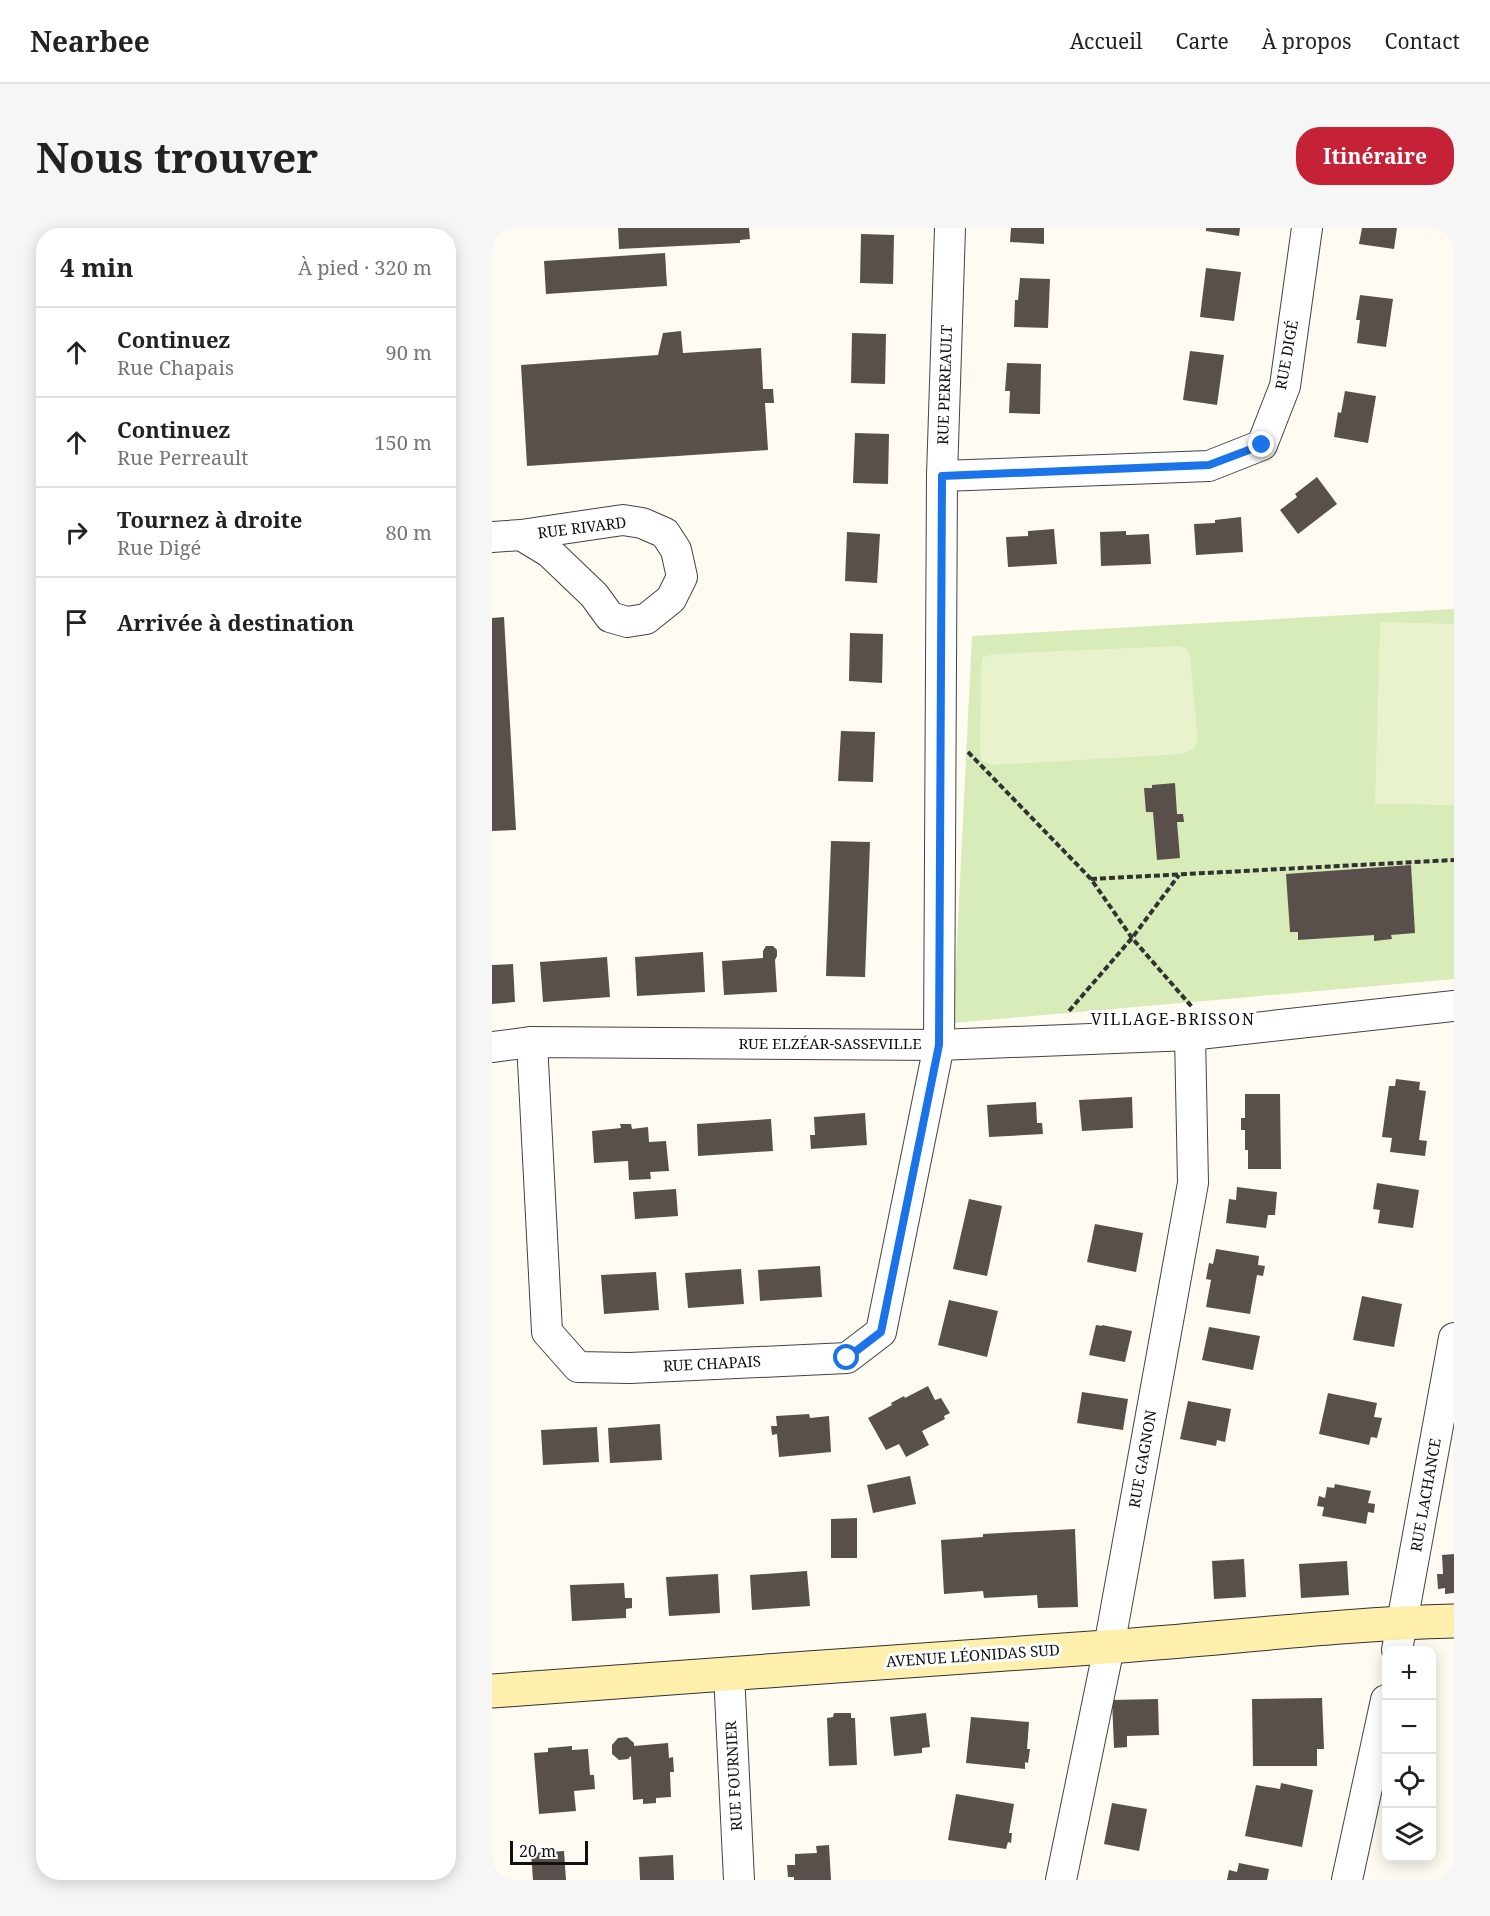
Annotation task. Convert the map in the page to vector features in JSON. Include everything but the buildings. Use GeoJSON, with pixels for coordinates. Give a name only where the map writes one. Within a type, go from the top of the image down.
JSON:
{"type":"FeatureCollection","features":[{"type":"Feature","properties":{"kind":"street","name":"RUE PERREAULT"},"geometry":{"type":"LineString","coordinates":[[939,1045],[942,476],[950,228]]}},
{"type":"Feature","properties":{"kind":"street","name":"RUE DIGÉ"},"geometry":{"type":"LineString","coordinates":[[942,476],[1209,465],[1262,445],[1285,386],[1307,228]]}},
{"type":"Feature","properties":{"kind":"street","name":"RUE RIVARD"},"geometry":{"type":"LineString","coordinates":[[623,520],[642,523],[665,533],[676,550],[682,577],[671,599],[646,619],[627,622],[610,617],[594,595],[549,552],[506,536],[623,520]]}},
{"type":"Feature","properties":{"kind":"street","name":"RUE ELZÉAR-SASSEVILLE"},"geometry":{"type":"LineString","coordinates":[[492,1047],[532,1042],[939,1045],[1043,1041],[1202,1033],[1454,1006]]}},
{"type":"Feature","properties":{"kind":"street","name":"RUE GAGNON"},"geometry":{"type":"LineString","coordinates":[[1061,1880],[1109,1647],[1193,1183],[1202,1033]]}},
{"type":"Feature","properties":{"kind":"street","name":"RUE CHAPAIS"},"geometry":{"type":"LineString","coordinates":[[532,1042],[547,1332],[578,1367],[630,1368],[847,1358],[881,1332],[939,1045]]}},
{"type":"Feature","properties":{"kind":"street","name":"RUE LACHANCE"},"geometry":{"type":"LineString","coordinates":[[1401,1636],[1454,1338]]}},
{"type":"Feature","properties":{"kind":"street","name":"AVENUE LÉONIDAS SUD"},"geometry":{"type":"LineString","coordinates":[[492,1691],[1109,1647],[1401,1636],[1454,1622]]}},
{"type":"Feature","properties":{"kind":"street","name":"RUE FOURNIER"},"geometry":{"type":"LineString","coordinates":[[729,1673],[739,1880]]}},
{"type":"Feature","properties":{"kind":"street"},"geometry":{"type":"LineString","coordinates":[[1347,1880],[1382,1718]]}},
{"type":"Feature","properties":{"kind":"path"},"geometry":{"type":"LineString","coordinates":[[941,723],[1091,879],[1202,1033]]}},
{"type":"Feature","properties":{"kind":"path"},"geometry":{"type":"LineString","coordinates":[[1091,879],[1454,860]]}},
{"type":"Feature","properties":{"kind":"path"},"geometry":{"type":"LineString","coordinates":[[1043,1041],[1132,938],[1180,875]]}},
{"type":"Feature","properties":{"kind":"green space"},"geometry":{"type":"Polygon","coordinates":[[[1454,609],[1454,979],[953,1023],[972,636],[1454,609]]]}},
{"type":"Feature","properties":{"kind":"green space"},"geometry":{"type":"Polygon","coordinates":[[[1380,622],[1454,624],[1454,805],[1375,804],[1380,622]]]}},
{"type":"Feature","properties":{"kind":"green space"},"geometry":{"type":"Polygon","coordinates":[[[1177,646],[1186,648],[1190,657],[1198,741],[1194,748],[1183,754],[993,765],[982,761],[980,752],[983,657],[994,654],[1177,646]]]}},
{"type":"Feature","properties":{"kind":"district","name":"VILLAGE-BRISSON"},"geometry":{"type":"Point","coordinates":[1173,1019]}},
{"type":"Feature","properties":{"kind":"route"},"geometry":{"type":"LineString","coordinates":[[847,1358],[881,1332],[939,1045],[942,476],[1209,465],[1262,445]]}}]}
